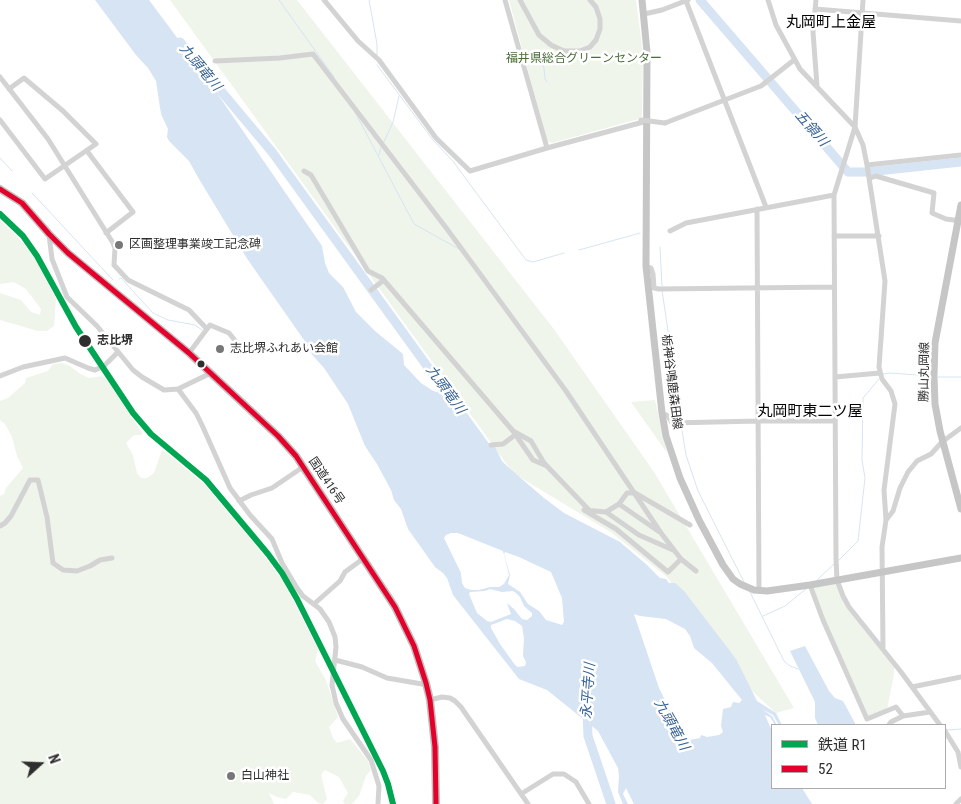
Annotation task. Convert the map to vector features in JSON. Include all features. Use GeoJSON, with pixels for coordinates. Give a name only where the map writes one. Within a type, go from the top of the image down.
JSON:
{"type":"FeatureCollection","features":[{"type":"Feature","properties":{"kind":"highway","name":"国道416号"},"geometry":{"type":"LineString","coordinates":[[0,189],[22,203],[49,234],[87,269],[211,373],[278,436],[303,467],[402,618],[414,646],[430,700],[435,747],[436,804]]}},
{"type":"Feature","properties":{"kind":"main road","name":"栃神谷鳴鹿森田線"},"geometry":{"type":"LineString","coordinates":[[642,0],[647,52],[644,120],[646,266],[662,413],[670,450],[689,498],[723,565],[740,584],[757,591],[810,586],[961,558]]}},
{"type":"Feature","properties":{"kind":"main road","name":"勝山丸岡線"},"geometry":{"type":"LineString","coordinates":[[961,204],[960,221],[935,343],[934,376],[935,404],[942,442],[961,509]]}},
{"type":"Feature","properties":{"kind":"street"},"geometry":{"type":"LineString","coordinates":[[324,0],[358,41],[379,60],[436,138],[470,171],[644,120],[665,123],[724,101],[767,82],[794,60]]}},
{"type":"Feature","properties":{"kind":"street"},"geometry":{"type":"LineString","coordinates":[[506,0],[547,148]]}},
{"type":"Feature","properties":{"kind":"street"},"geometry":{"type":"LineString","coordinates":[[520,0],[540,35],[550,45],[564,50],[580,51],[590,47],[596,40],[600,29],[598,13],[590,0]]}},
{"type":"Feature","properties":{"kind":"street"},"geometry":{"type":"LineString","coordinates":[[644,14],[654,13],[687,0],[766,207]]}},
{"type":"Feature","properties":{"kind":"street"},"geometry":{"type":"LineString","coordinates":[[768,0],[776,25],[800,70],[856,128],[868,165],[884,281],[880,373],[891,391],[895,404],[884,490],[886,520],[882,547],[883,649]]}},
{"type":"Feature","properties":{"kind":"street"},"geometry":{"type":"LineString","coordinates":[[816,0],[813,32],[816,86]]}},
{"type":"Feature","properties":{"kind":"street"},"geometry":{"type":"LineString","coordinates":[[863,0],[856,128],[834,195],[837,580],[849,607],[939,724]]}},
{"type":"Feature","properties":{"kind":"street"},"geometry":{"type":"LineString","coordinates":[[815,9],[961,21]]}},
{"type":"Feature","properties":{"kind":"street"},"geometry":{"type":"LineString","coordinates":[[215,61],[280,58],[313,54],[447,229],[566,391],[673,550],[696,571]]}},
{"type":"Feature","properties":{"kind":"street"},"geometry":{"type":"LineString","coordinates":[[0,77],[48,139],[106,233],[115,248],[114,265],[128,280],[190,310],[207,329]]}},
{"type":"Feature","properties":{"kind":"street"},"geometry":{"type":"LineString","coordinates":[[0,120],[45,179],[96,144],[64,112],[24,78],[9,89]]}},
{"type":"Feature","properties":{"kind":"street"},"geometry":{"type":"LineString","coordinates":[[87,151],[133,212],[106,233]]}},
{"type":"Feature","properties":{"kind":"street"},"geometry":{"type":"LineString","coordinates":[[868,165],[961,155]]}},
{"type":"Feature","properties":{"kind":"street"},"geometry":{"type":"LineString","coordinates":[[304,171],[311,175],[368,271],[384,280],[514,433],[534,460],[547,466]]}},
{"type":"Feature","properties":{"kind":"street"},"geometry":{"type":"LineString","coordinates":[[870,178],[876,176],[934,194],[932,213],[946,219],[960,221]]}},
{"type":"Feature","properties":{"kind":"street"},"geometry":{"type":"LineString","coordinates":[[670,231],[686,223],[834,195]]}},
{"type":"Feature","properties":{"kind":"street"},"geometry":{"type":"LineString","coordinates":[[757,209],[757,591]]}},
{"type":"Feature","properties":{"kind":"street"},"geometry":{"type":"LineString","coordinates":[[49,234],[52,258],[67,297],[97,326],[133,370],[164,390],[178,390],[211,373]]}},
{"type":"Feature","properties":{"kind":"street"},"geometry":{"type":"LineString","coordinates":[[834,236],[879,236]]}},
{"type":"Feature","properties":{"kind":"street"},"geometry":{"type":"LineString","coordinates":[[646,266],[651,268],[654,288],[834,287]]}},
{"type":"Feature","properties":{"kind":"street"},"geometry":{"type":"LineString","coordinates":[[371,290],[384,280]]}},
{"type":"Feature","properties":{"kind":"street"},"geometry":{"type":"LineString","coordinates":[[189,353],[210,326],[230,333],[241,348]]}},
{"type":"Feature","properties":{"kind":"street"},"geometry":{"type":"LineString","coordinates":[[0,376],[23,367],[65,358],[95,370],[104,366],[118,352]]}},
{"type":"Feature","properties":{"kind":"street"},"geometry":{"type":"LineString","coordinates":[[835,377],[880,373]]}},
{"type":"Feature","properties":{"kind":"street"},"geometry":{"type":"LineString","coordinates":[[178,390],[196,413],[210,440],[226,483],[272,539],[282,564],[297,588],[324,614],[332,629],[336,647],[332,685],[336,703],[343,719],[371,760],[379,786],[378,804]]}},
{"type":"Feature","properties":{"kind":"street"},"geometry":{"type":"LineString","coordinates":[[662,413],[668,416],[672,423],[835,421]]}},
{"type":"Feature","properties":{"kind":"street"},"geometry":{"type":"LineString","coordinates":[[886,520],[893,511],[908,472],[917,461],[931,454],[942,442],[961,428]]}},
{"type":"Feature","properties":{"kind":"street"},"geometry":{"type":"LineString","coordinates":[[491,445],[503,444],[514,433]]}},
{"type":"Feature","properties":{"kind":"street"},"geometry":{"type":"LineString","coordinates":[[514,433],[531,440],[547,466],[589,510]]}},
{"type":"Feature","properties":{"kind":"street"},"geometry":{"type":"LineString","coordinates":[[239,501],[251,494],[272,488],[303,467]]}},
{"type":"Feature","properties":{"kind":"street"},"geometry":{"type":"LineString","coordinates":[[0,526],[11,516],[30,480],[38,480],[47,517],[52,563],[63,570],[77,571],[100,560],[112,558]]}},
{"type":"Feature","properties":{"kind":"street"},"geometry":{"type":"LineString","coordinates":[[606,512],[619,504],[627,494],[635,492],[690,525]]}},
{"type":"Feature","properties":{"kind":"street"},"geometry":{"type":"LineString","coordinates":[[619,504],[661,533]]}},
{"type":"Feature","properties":{"kind":"street"},"geometry":{"type":"LineString","coordinates":[[673,550],[639,535],[606,512],[584,510],[616,529],[668,572],[681,559]]}},
{"type":"Feature","properties":{"kind":"street"},"geometry":{"type":"LineString","coordinates":[[314,604],[340,581],[345,572],[364,558]]}},
{"type":"Feature","properties":{"kind":"street"},"geometry":{"type":"LineString","coordinates":[[810,586],[867,719],[896,707],[903,716]]}},
{"type":"Feature","properties":{"kind":"street"},"geometry":{"type":"LineString","coordinates":[[335,660],[362,667],[387,678],[422,684],[426,683]]}},
{"type":"Feature","properties":{"kind":"street"},"geometry":{"type":"LineString","coordinates":[[912,687],[961,677]]}},
{"type":"Feature","properties":{"kind":"street"},"geometry":{"type":"LineString","coordinates":[[430,700],[442,697],[455,701],[461,707],[528,804]]}},
{"type":"Feature","properties":{"kind":"street"},"geometry":{"type":"LineString","coordinates":[[890,724],[903,716],[930,712]]}},
{"type":"Feature","properties":{"kind":"street"},"geometry":{"type":"LineString","coordinates":[[946,733],[958,752],[961,767]]}},
{"type":"Feature","properties":{"kind":"street"},"geometry":{"type":"LineString","coordinates":[[521,794],[553,774],[564,774],[576,782],[589,804]]}},
{"type":"Feature","properties":{"kind":"street"},"geometry":{"type":"LineString","coordinates":[[956,804],[961,799]]}},
{"type":"Feature","properties":{"kind":"green space"},"geometry":{"type":"Polygon","coordinates":[[[170,0],[297,0],[553,328],[654,472],[794,708],[776,713],[752,691],[667,577],[612,533],[513,473],[170,0]]]}},
{"type":"Feature","properties":{"kind":"green space","name":"福井県総合グリーンセンター"},"geometry":{"type":"Polygon","coordinates":[[[509,0],[636,0],[643,54],[642,116],[639,119],[552,143],[547,141],[509,0]]]}},
{"type":"Feature","properties":{"kind":"green space"},"geometry":{"type":"Polygon","coordinates":[[[0,220],[24,244],[35,259],[56,299],[54,326],[47,331],[38,331],[0,320],[0,293],[21,300],[31,312],[40,315],[41,309],[26,289],[14,282],[0,284],[0,220]]]}},
{"type":"Feature","properties":{"kind":"green space"},"geometry":{"type":"Polygon","coordinates":[[[62,363],[89,378],[103,376],[109,383],[142,432],[142,435],[134,435],[126,443],[133,455],[137,473],[141,478],[147,478],[154,473],[162,450],[167,453],[204,484],[256,545],[283,581],[318,649],[315,661],[326,680],[338,717],[329,727],[333,738],[337,743],[350,739],[368,761],[371,770],[366,776],[359,796],[352,804],[345,804],[343,801],[348,793],[339,777],[325,770],[321,775],[327,799],[323,804],[318,803],[310,795],[293,792],[286,799],[269,793],[274,804],[0,804],[0,496],[4,494],[6,488],[23,468],[17,456],[12,437],[5,424],[0,420],[0,401],[8,398],[25,383],[26,378],[48,371],[53,364],[62,363]]]}},
{"type":"Feature","properties":{"kind":"green space"},"geometry":{"type":"Polygon","coordinates":[[[655,400],[667,453],[631,402],[655,400]]]}},
{"type":"Feature","properties":{"kind":"green space"},"geometry":{"type":"Polygon","coordinates":[[[837,580],[843,596],[894,664],[894,674],[887,710],[867,719],[810,585],[837,580]]]}},
{"type":"Feature","properties":{"kind":"water"},"geometry":{"type":"Polygon","coordinates":[[[95,0],[149,0],[199,67],[322,246],[329,273],[343,287],[356,312],[375,331],[403,354],[404,365],[421,383],[433,391],[447,394],[454,400],[470,420],[475,435],[480,440],[495,447],[502,461],[544,498],[564,513],[620,542],[660,578],[666,579],[669,583],[675,583],[684,591],[736,659],[757,701],[776,713],[782,724],[778,724],[773,715],[762,709],[772,716],[776,724],[774,724],[770,717],[765,715],[771,729],[771,789],[803,789],[812,804],[634,804],[626,788],[623,794],[628,804],[623,804],[618,792],[618,768],[598,731],[547,690],[519,679],[453,595],[447,578],[435,567],[408,529],[401,509],[394,500],[391,490],[365,446],[348,404],[324,368],[309,351],[304,340],[248,260],[189,161],[169,141],[167,137],[168,129],[161,114],[156,81],[95,0]],[[451,533],[444,538],[461,573],[462,583],[465,588],[479,590],[499,587],[504,584],[509,575],[503,551],[458,533],[451,533]],[[505,552],[510,575],[508,584],[520,592],[528,604],[539,611],[546,620],[562,625],[564,622],[562,598],[551,572],[505,552]],[[490,589],[470,592],[469,594],[477,613],[487,621],[491,622],[511,614],[507,603],[522,619],[527,620],[532,616],[532,613],[524,606],[520,597],[513,591],[502,592],[490,589]],[[634,614],[659,688],[688,749],[692,748],[690,740],[700,738],[701,735],[707,737],[719,735],[723,732],[721,726],[723,709],[731,707],[733,702],[739,703],[742,700],[712,663],[694,648],[690,636],[685,629],[666,619],[634,614]],[[507,619],[491,625],[500,644],[515,665],[518,667],[525,666],[522,626],[515,621],[507,619]]]}},
{"type":"Feature","properties":{"kind":"water"},"geometry":{"type":"Polygon","coordinates":[[[805,646],[829,691],[835,698],[843,701],[855,724],[818,724],[815,718],[815,702],[790,651],[805,646]]]}},
{"type":"Feature","properties":{"kind":"waterway"},"geometry":{"type":"LineString","coordinates":[[279,0],[334,77]]}},
{"type":"Feature","properties":{"kind":"waterway"},"geometry":{"type":"LineString","coordinates":[[369,0],[377,44],[377,55]]}},
{"type":"Feature","properties":{"kind":"waterway","name":"五領川"},"geometry":{"type":"LineString","coordinates":[[700,0],[848,172],[868,172],[961,162]]}},
{"type":"Feature","properties":{"kind":"waterway","name":"九頭竜川"},"geometry":{"type":"LineString","coordinates":[[180,42],[272,152],[488,450]]}},
{"type":"Feature","properties":{"kind":"waterway"},"geometry":{"type":"LineString","coordinates":[[539,57],[547,82]]}},
{"type":"Feature","properties":{"kind":"waterway"},"geometry":{"type":"LineString","coordinates":[[377,65],[433,140],[452,160],[526,260],[533,262],[564,253]]}},
{"type":"Feature","properties":{"kind":"waterway"},"geometry":{"type":"LineString","coordinates":[[383,144],[393,122],[399,96]]}},
{"type":"Feature","properties":{"kind":"waterway"},"geometry":{"type":"LineString","coordinates":[[355,112],[414,224],[459,249]]}},
{"type":"Feature","properties":{"kind":"waterway"},"geometry":{"type":"LineString","coordinates":[[379,155],[381,147]]}},
{"type":"Feature","properties":{"kind":"waterway"},"geometry":{"type":"LineString","coordinates":[[0,158],[12,171]]}},
{"type":"Feature","properties":{"kind":"waterway"},"geometry":{"type":"LineString","coordinates":[[32,193],[113,280]]}},
{"type":"Feature","properties":{"kind":"waterway"},"geometry":{"type":"LineString","coordinates":[[579,250],[640,233]]}},
{"type":"Feature","properties":{"kind":"waterway"},"geometry":{"type":"LineString","coordinates":[[660,247],[662,286]]}},
{"type":"Feature","properties":{"kind":"waterway"},"geometry":{"type":"LineString","coordinates":[[119,279],[121,278],[153,313],[168,320],[195,325],[202,330]]}},
{"type":"Feature","properties":{"kind":"waterway"},"geometry":{"type":"LineString","coordinates":[[662,290],[681,420]]}},
{"type":"Feature","properties":{"kind":"waterway"},"geometry":{"type":"LineString","coordinates":[[883,374],[931,376]]}},
{"type":"Feature","properties":{"kind":"waterway"},"geometry":{"type":"LineString","coordinates":[[938,377],[961,377]]}},
{"type":"Feature","properties":{"kind":"waterway"},"geometry":{"type":"LineString","coordinates":[[839,560],[858,541],[865,478],[862,460],[863,398],[879,379]]}},
{"type":"Feature","properties":{"kind":"waterway"},"geometry":{"type":"LineString","coordinates":[[681,424],[686,455],[698,491],[745,584]]}},
{"type":"Feature","properties":{"kind":"waterway"},"geometry":{"type":"LineString","coordinates":[[817,580],[834,564]]}},
{"type":"Feature","properties":{"kind":"waterway"},"geometry":{"type":"LineString","coordinates":[[763,616],[785,606],[806,589]]}},
{"type":"Feature","properties":{"kind":"waterway"},"geometry":{"type":"LineString","coordinates":[[750,592],[784,661],[798,669]]}},
{"type":"Feature","properties":{"kind":"waterway","name":"永平寺川"},"geometry":{"type":"LineString","coordinates":[[587,713],[588,736],[611,804]]}},
{"type":"Feature","properties":{"kind":"waterway"},"geometry":{"type":"LineString","coordinates":[[947,730],[961,729]]}},
{"type":"Feature","properties":{"kind":"rail line","name":"R1"},"geometry":{"type":"LineString","coordinates":[[0,214],[23,236],[37,256],[76,327],[133,413],[151,434],[206,480],[282,573],[297,599],[383,771],[393,804]]}},
{"type":"Feature","properties":{"kind":"transit line","name":"52"},"geometry":{"type":"LineString","coordinates":[[0,189],[22,203],[68,253],[189,353],[278,436],[296,456],[395,607],[414,646],[430,700],[435,747],[436,804]]}},
{"type":"Feature","properties":{"kind":"place","name":"区画整理事業竣工記念碑"},"geometry":{"type":"Point","coordinates":[119,245]}},
{"type":"Feature","properties":{"kind":"place","name":"志比堺"},"geometry":{"type":"Point","coordinates":[85,341]}},
{"type":"Feature","properties":{"kind":"place","name":"志比堺ふれあい会館"},"geometry":{"type":"Point","coordinates":[220,349]}},
{"type":"Feature","properties":{"kind":"place","name":"白山神社"},"geometry":{"type":"Point","coordinates":[231,776]}},
{"type":"Feature","properties":{"kind":"district","name":"丸岡町上金屋"},"geometry":{"type":"Point","coordinates":[831,23]}},
{"type":"Feature","properties":{"kind":"district","name":"丸岡町東二ツ屋"},"geometry":{"type":"Point","coordinates":[810,412]}}]}
